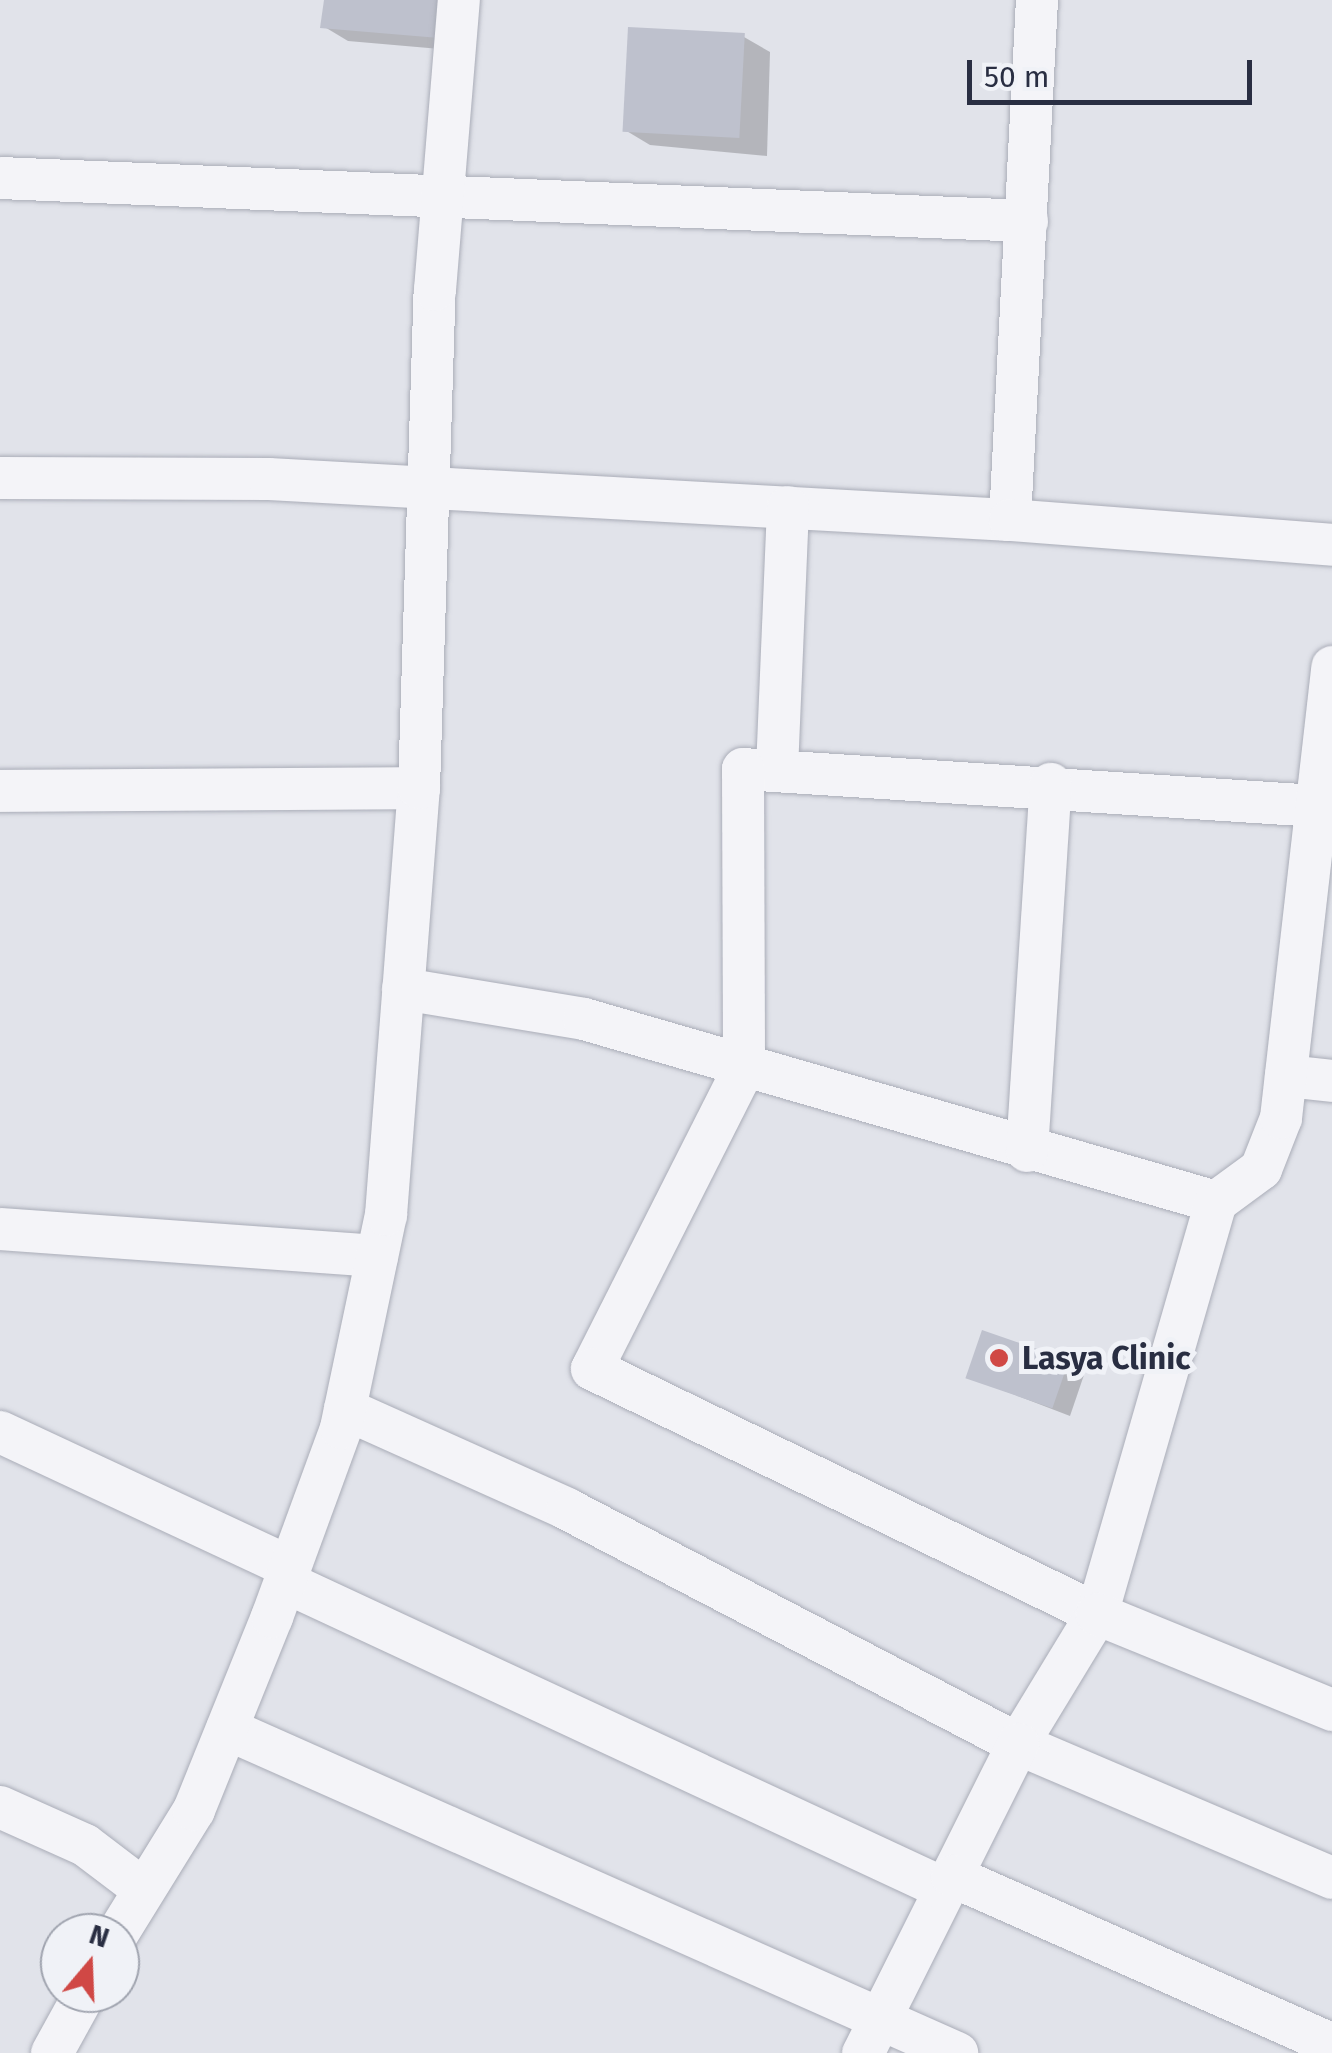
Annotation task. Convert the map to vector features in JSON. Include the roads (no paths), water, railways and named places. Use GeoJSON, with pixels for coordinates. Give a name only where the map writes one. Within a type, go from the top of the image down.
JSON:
{"type":"FeatureCollection","features":[{"type":"Feature","properties":{"kind":"street"},"geometry":{"type":"LineString","coordinates":[[129,1913],[194,1810],[288,1574],[345,1409],[377,1256],[419,788],[428,487],[443,192],[458,0]]}},
{"type":"Feature","properties":{"kind":"street"},"geometry":{"type":"LineString","coordinates":[[1010,520],[1038,0]]}},
{"type":"Feature","properties":{"kind":"street"},"geometry":{"type":"LineString","coordinates":[[0,178],[443,192],[1028,221]]}},
{"type":"Feature","properties":{"kind":"street"},"geometry":{"type":"LineString","coordinates":[[0,478],[428,487],[1010,520],[1332,545]]}},
{"type":"Feature","properties":{"kind":"street"},"geometry":{"type":"LineString","coordinates":[[777,770],[788,508]]}},
{"type":"Feature","properties":{"kind":"street"},"geometry":{"type":"LineString","coordinates":[[872,2035],[1018,1744],[1097,1614],[1216,1202],[1261,1168],[1286,1076],[1325,806],[1332,666]]}},
{"type":"Feature","properties":{"kind":"street"},"geometry":{"type":"LineString","coordinates":[[1325,806],[1051,784],[744,769],[744,1068],[592,1369],[1097,1614],[1332,1710]]}},
{"type":"Feature","properties":{"kind":"street"},"geometry":{"type":"LineString","coordinates":[[1026,1151],[1051,784]]}},
{"type":"Feature","properties":{"kind":"street"},"geometry":{"type":"LineString","coordinates":[[0,792],[419,788]]}},
{"type":"Feature","properties":{"kind":"street"},"geometry":{"type":"LineString","coordinates":[[403,990],[584,1019],[1026,1151],[1216,1202]]}},
{"type":"Feature","properties":{"kind":"street"},"geometry":{"type":"LineString","coordinates":[[1286,1076],[1332,1081]]}},
{"type":"Feature","properties":{"kind":"street"},"geometry":{"type":"LineString","coordinates":[[0,1229],[377,1256]]}},
{"type":"Feature","properties":{"kind":"street"},"geometry":{"type":"LineString","coordinates":[[345,1409],[567,1510],[1018,1744],[1332,1878]]}},
{"type":"Feature","properties":{"kind":"street"},"geometry":{"type":"LineString","coordinates":[[0,1432],[288,1574],[948,1882],[1332,2044]]}},
{"type":"Feature","properties":{"kind":"street"},"geometry":{"type":"LineString","coordinates":[[227,1729],[872,2035],[957,2053]]}},
{"type":"Feature","properties":{"kind":"street"},"geometry":{"type":"LineString","coordinates":[[0,1808],[84,1845],[142,1889]]}},
{"type":"Feature","properties":{"kind":"street"},"geometry":{"type":"LineString","coordinates":[[52,2053],[74,2013]]}},
{"type":"Feature","properties":{"kind":"place","name":"Lasya Clinic"},"geometry":{"type":"Point","coordinates":[999,1358]}}]}
